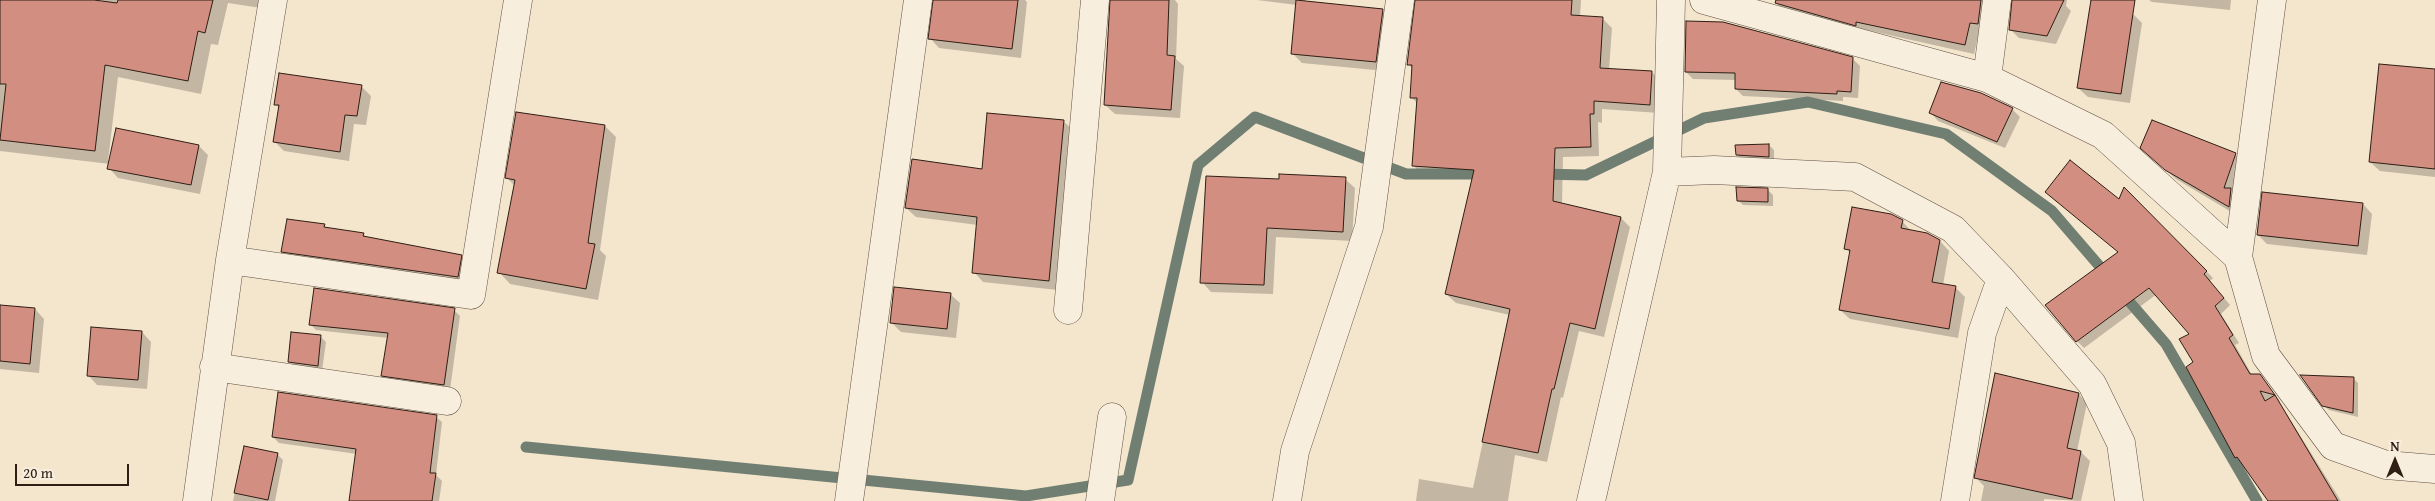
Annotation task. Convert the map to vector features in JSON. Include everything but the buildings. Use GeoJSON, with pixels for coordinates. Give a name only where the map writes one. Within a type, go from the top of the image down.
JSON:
{"type":"FeatureCollection","features":[{"type":"Feature","properties":{"kind":"street"},"geometry":{"type":"LineString","coordinates":[[204,500],[214,367],[273,0]]}},
{"type":"Feature","properties":{"kind":"street"},"geometry":{"type":"LineString","coordinates":[[230,260],[471,295],[518,0]]}},
{"type":"Feature","properties":{"kind":"street"},"geometry":{"type":"LineString","coordinates":[[849,501],[918,0]]}},
{"type":"Feature","properties":{"kind":"street"},"geometry":{"type":"LineString","coordinates":[[1068,310],[1095,0]]}},
{"type":"Feature","properties":{"kind":"street"},"geometry":{"type":"LineString","coordinates":[[1287,501],[1295,451],[1369,227],[1400,0]]}},
{"type":"Feature","properties":{"kind":"street"},"geometry":{"type":"LineString","coordinates":[[1590,501],[1667,167],[1672,0]]}},
{"type":"Feature","properties":{"kind":"street"},"geometry":{"type":"LineString","coordinates":[[1704,0],[1761,7],[1987,78],[2103,135],[2238,257]]}},
{"type":"Feature","properties":{"kind":"street"},"geometry":{"type":"LineString","coordinates":[[1987,78],[1997,0]]}},
{"type":"Feature","properties":{"kind":"street"},"geometry":{"type":"LineString","coordinates":[[2272,0],[2238,257],[2266,356],[2333,446],[2386,465],[2435,469]]}},
{"type":"Feature","properties":{"kind":"street"},"geometry":{"type":"LineString","coordinates":[[1667,167],[1855,177],[1953,229],[2001,279],[2092,384],[2121,443],[2129,501]]}},
{"type":"Feature","properties":{"kind":"street"},"geometry":{"type":"LineString","coordinates":[[1955,501],[1982,333],[2001,279]]}},
{"type":"Feature","properties":{"kind":"street"},"geometry":{"type":"LineString","coordinates":[[214,367],[447,401]]}},
{"type":"Feature","properties":{"kind":"street"},"geometry":{"type":"LineString","coordinates":[[1100,501],[1112,417]]}},
{"type":"Feature","properties":{"kind":"waterway"},"geometry":{"type":"LineString","coordinates":[[1539,174],[1586,175],[1704,118],[1808,102],[1946,134],[2052,211],[2108,276]]}},
{"type":"Feature","properties":{"kind":"waterway"},"geometry":{"type":"LineString","coordinates":[[526,447],[1026,496],[1128,480],[1198,165],[1255,117],[1406,174],[1488,174]]}},
{"type":"Feature","properties":{"kind":"waterway"},"geometry":{"type":"LineString","coordinates":[[2121,292],[2166,344],[2257,501]]}}]}
